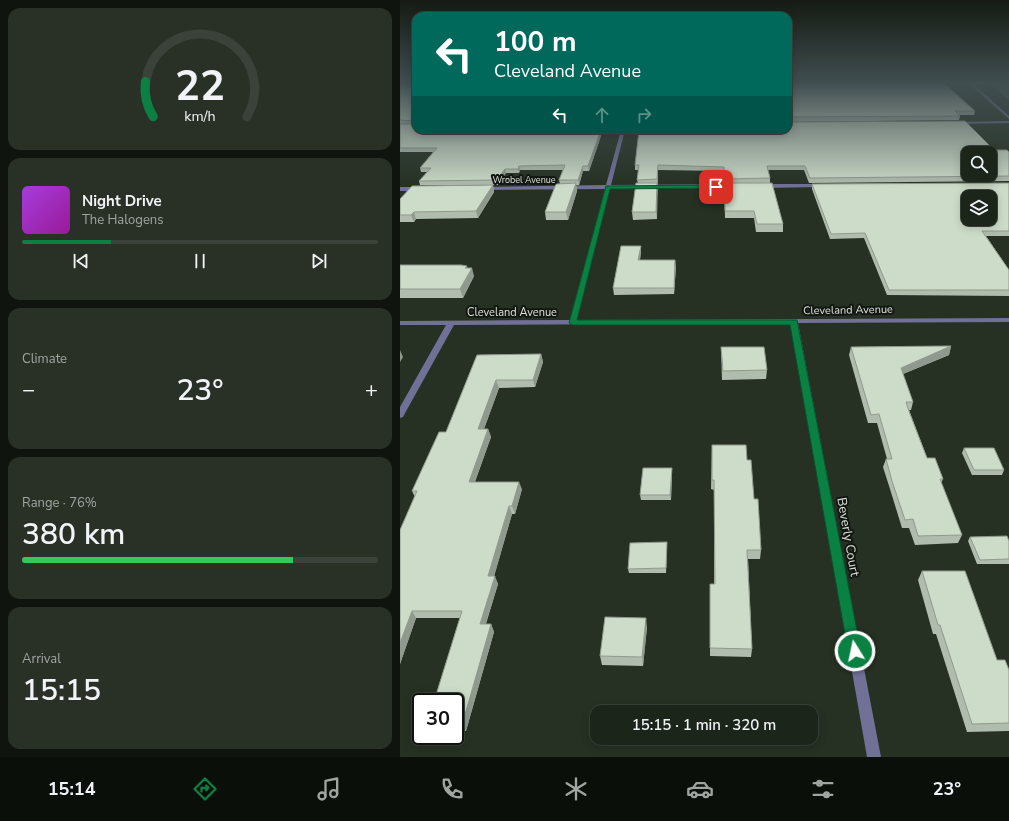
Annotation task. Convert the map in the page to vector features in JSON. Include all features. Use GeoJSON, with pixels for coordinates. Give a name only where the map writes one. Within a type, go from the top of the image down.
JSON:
{"type":"FeatureCollection","features":[{"type":"Feature","properties":{"kind":"street"},"geometry":{"type":"LineString","coordinates":[[954,123],[1009,122]]}},
{"type":"Feature","properties":{"kind":"street"},"geometry":{"type":"LineString","coordinates":[[573,323],[622,134]]}},
{"type":"Feature","properties":{"kind":"street","name":"Wrobel Avenue"},"geometry":{"type":"LineString","coordinates":[[480,188],[742,186]]}},
{"type":"Feature","properties":{"kind":"street"},"geometry":{"type":"LineString","coordinates":[[757,186],[828,186]]}},
{"type":"Feature","properties":{"kind":"street"},"geometry":{"type":"LineString","coordinates":[[400,189],[424,189]]}},
{"type":"Feature","properties":{"kind":"street","name":"Cleveland Avenue"},"geometry":{"type":"LineString","coordinates":[[400,324],[1009,320]]}},
{"type":"Feature","properties":{"kind":"street","name":"Beverly Court"},"geometry":{"type":"LineString","coordinates":[[794,322],[874,757]]}},
{"type":"Feature","properties":{"kind":"street"},"geometry":{"type":"LineString","coordinates":[[400,416],[451,323]]}},
{"type":"Feature","properties":{"kind":"building"},"geometry":{"type":"Polygon","coordinates":[[[400,117],[412,117],[412,121],[400,120],[400,117]]]}},
{"type":"Feature","properties":{"kind":"building"},"geometry":{"type":"Polygon","coordinates":[[[965,121],[990,146],[961,146],[961,176],[810,178],[805,166],[767,166],[770,178],[724,179],[724,167],[658,165],[657,179],[637,180],[639,165],[635,165],[639,134],[792,134],[792,122],[965,121]]]}},
{"type":"Feature","properties":{"kind":"building"},"geometry":{"type":"Polygon","coordinates":[[[400,124],[412,124],[412,134],[600,134],[588,166],[583,166],[578,180],[559,180],[565,165],[519,166],[518,169],[505,169],[497,180],[419,181],[431,168],[420,168],[437,148],[400,148],[400,124]]]}},
{"type":"Feature","properties":{"kind":"building"},"geometry":{"type":"Polygon","coordinates":[[[997,150],[1007,150],[1009,152],[1009,176],[997,176],[997,150]]]}},
{"type":"Feature","properties":{"kind":"building"},"geometry":{"type":"Polygon","coordinates":[[[576,183],[566,212],[545,212],[556,184],[576,183]]]}},
{"type":"Feature","properties":{"kind":"building"},"geometry":{"type":"Polygon","coordinates":[[[636,183],[657,183],[656,212],[632,212],[636,183]]]}},
{"type":"Feature","properties":{"kind":"building"},"geometry":{"type":"Polygon","coordinates":[[[724,183],[772,183],[783,224],[757,224],[754,211],[725,211],[724,183]]]}},
{"type":"Feature","properties":{"kind":"building"},"geometry":{"type":"Polygon","coordinates":[[[1009,183],[1009,231],[982,231],[1009,270],[1009,290],[889,290],[865,233],[831,234],[812,184],[1009,183]]]}},
{"type":"Feature","properties":{"kind":"building"},"geometry":{"type":"Polygon","coordinates":[[[493,185],[476,211],[414,212],[411,215],[400,215],[400,199],[412,186],[493,185]]]}},
{"type":"Feature","properties":{"kind":"building"},"geometry":{"type":"Polygon","coordinates":[[[621,246],[641,246],[638,260],[675,260],[674,288],[613,288],[621,246]]]}},
{"type":"Feature","properties":{"kind":"building"},"geometry":{"type":"Polygon","coordinates":[[[400,265],[461,265],[467,266],[465,268],[472,268],[460,289],[400,289],[400,265]]]}},
{"type":"Feature","properties":{"kind":"building"},"geometry":{"type":"Polygon","coordinates":[[[951,346],[901,368],[913,402],[906,402],[910,414],[927,458],[935,458],[943,479],[940,479],[962,535],[918,536],[913,519],[905,520],[886,459],[892,459],[879,414],[871,415],[851,347],[951,346]]]}},
{"type":"Feature","properties":{"kind":"building"},"geometry":{"type":"Polygon","coordinates":[[[721,347],[764,347],[767,370],[723,371],[721,347]]]}},
{"type":"Feature","properties":{"kind":"building"},"geometry":{"type":"Polygon","coordinates":[[[541,354],[533,380],[496,380],[478,429],[488,429],[469,482],[519,482],[512,506],[509,506],[488,576],[495,576],[480,624],[491,624],[464,718],[464,693],[437,693],[462,611],[412,611],[400,643],[400,530],[417,491],[412,491],[439,432],[446,432],[477,355],[541,354]]]}},
{"type":"Feature","properties":{"kind":"building"},"geometry":{"type":"Polygon","coordinates":[[[712,445],[746,445],[747,460],[751,460],[754,499],[758,499],[761,550],[747,550],[752,649],[710,648],[710,584],[715,584],[714,480],[712,480],[712,445]]]}},
{"type":"Feature","properties":{"kind":"building"},"geometry":{"type":"Polygon","coordinates":[[[964,448],[994,448],[1004,470],[974,470],[964,448]]]}},
{"type":"Feature","properties":{"kind":"building"},"geometry":{"type":"Polygon","coordinates":[[[643,468],[672,468],[670,495],[640,495],[643,468]]]}},
{"type":"Feature","properties":{"kind":"building"},"geometry":{"type":"Polygon","coordinates":[[[1007,536],[1009,541],[1009,559],[980,560],[970,537],[1007,536]]]}},
{"type":"Feature","properties":{"kind":"building"},"geometry":{"type":"Polygon","coordinates":[[[667,542],[666,568],[628,569],[630,543],[667,542]]]}},
{"type":"Feature","properties":{"kind":"building"},"geometry":{"type":"Polygon","coordinates":[[[922,571],[965,571],[997,660],[1005,660],[1009,670],[1009,723],[972,724],[940,625],[938,625],[922,571]]]}},
{"type":"Feature","properties":{"kind":"building"},"geometry":{"type":"Polygon","coordinates":[[[605,617],[646,618],[642,657],[600,656],[605,617]]]}},
{"type":"Feature","properties":{"kind":"route"},"geometry":{"type":"LineString","coordinates":[[716,187],[608,187],[573,323],[794,322],[855,651]]}}]}
